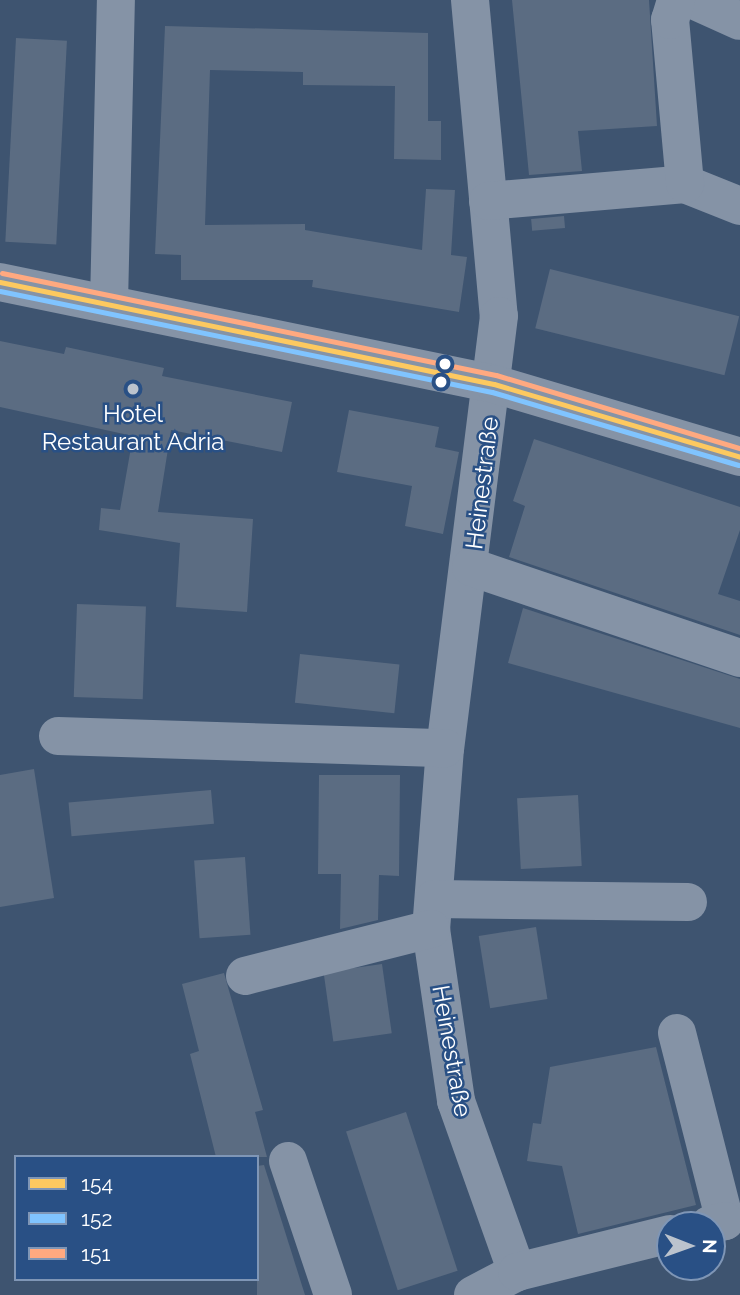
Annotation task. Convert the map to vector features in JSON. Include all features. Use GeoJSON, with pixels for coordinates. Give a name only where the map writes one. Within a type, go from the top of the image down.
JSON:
{"type":"FeatureCollection","features":[{"type":"Feature","properties":{"kind":"street"},"geometry":{"type":"LineString","coordinates":[[109,304],[116,0]]}},
{"type":"Feature","properties":{"kind":"street","name":"Heinestraße"},"geometry":{"type":"LineString","coordinates":[[470,0],[499,316],[494,384],[445,748],[432,914],[456,1101],[517,1272]]}},
{"type":"Feature","properties":{"kind":"street"},"geometry":{"type":"LineString","coordinates":[[676,0],[670,20],[685,184]]}},
{"type":"Feature","properties":{"kind":"street"},"geometry":{"type":"LineString","coordinates":[[693,0],[740,21]]}},
{"type":"Feature","properties":{"kind":"street"},"geometry":{"type":"LineString","coordinates":[[488,201],[685,184],[740,206]]}},
{"type":"Feature","properties":{"kind":"street"},"geometry":{"type":"LineString","coordinates":[[0,282],[494,384],[740,457]]}},
{"type":"Feature","properties":{"kind":"street"},"geometry":{"type":"LineString","coordinates":[[471,568],[740,658]]}},
{"type":"Feature","properties":{"kind":"street"},"geometry":{"type":"LineString","coordinates":[[58,736],[214,744],[445,748]]}},
{"type":"Feature","properties":{"kind":"street"},"geometry":{"type":"LineString","coordinates":[[245,976],[432,914],[688,902]]}},
{"type":"Feature","properties":{"kind":"street"},"geometry":{"type":"LineString","coordinates":[[677,1033],[714,1211]]}},
{"type":"Feature","properties":{"kind":"street"},"geometry":{"type":"LineString","coordinates":[[288,1161],[333,1295]]}},
{"type":"Feature","properties":{"kind":"street"},"geometry":{"type":"LineString","coordinates":[[473,1295],[517,1272],[656,1237]]}},
{"type":"Feature","properties":{"kind":"building"},"geometry":{"type":"Polygon","coordinates":[[[512,0],[649,0],[657,126],[578,131],[582,171],[529,175],[512,0]]]}},
{"type":"Feature","properties":{"kind":"building"},"geometry":{"type":"Polygon","coordinates":[[[165,26],[428,33],[428,121],[441,121],[441,160],[394,159],[395,86],[303,85],[303,72],[210,70],[205,225],[305,224],[305,230],[422,250],[426,189],[455,190],[451,255],[467,257],[459,312],[312,287],[313,280],[181,280],[181,255],[155,254],[165,26]]]}},
{"type":"Feature","properties":{"kind":"building"},"geometry":{"type":"Polygon","coordinates":[[[16,38],[67,41],[56,244],[5,242],[16,38]]]}},
{"type":"Feature","properties":{"kind":"building"},"geometry":{"type":"Polygon","coordinates":[[[564,216],[565,228],[532,231],[531,219],[564,216]]]}},
{"type":"Feature","properties":{"kind":"building"},"geometry":{"type":"Polygon","coordinates":[[[550,269],[739,316],[724,375],[535,328],[550,269]]]}},
{"type":"Feature","properties":{"kind":"building"},"geometry":{"type":"Polygon","coordinates":[[[0,341],[64,354],[66,347],[164,368],[162,376],[292,402],[282,452],[171,430],[158,512],[253,519],[247,612],[176,607],[180,543],[99,530],[101,508],[120,510],[133,436],[0,407],[0,341]]]}},
{"type":"Feature","properties":{"kind":"building"},"geometry":{"type":"Polygon","coordinates":[[[349,410],[439,427],[435,447],[459,452],[443,534],[405,526],[412,486],[337,472],[349,410]]]}},
{"type":"Feature","properties":{"kind":"building"},"geometry":{"type":"Polygon","coordinates":[[[534,439],[740,507],[740,530],[718,594],[740,601],[740,635],[509,557],[525,506],[513,501],[534,439]]]}},
{"type":"Feature","properties":{"kind":"building"},"geometry":{"type":"Polygon","coordinates":[[[77,604],[146,606],[143,699],[74,697],[77,604]]]}},
{"type":"Feature","properties":{"kind":"building"},"geometry":{"type":"Polygon","coordinates":[[[523,608],[740,679],[740,728],[508,663],[523,608]]]}},
{"type":"Feature","properties":{"kind":"building"},"geometry":{"type":"Polygon","coordinates":[[[300,654],[399,664],[394,713],[295,703],[300,654]]]}},
{"type":"Feature","properties":{"kind":"building"},"geometry":{"type":"Polygon","coordinates":[[[34,769],[54,898],[0,907],[0,775],[34,769]]]}},
{"type":"Feature","properties":{"kind":"building"},"geometry":{"type":"Polygon","coordinates":[[[319,775],[400,775],[399,876],[379,875],[378,920],[340,929],[341,874],[318,874],[319,775]]]}},
{"type":"Feature","properties":{"kind":"building"},"geometry":{"type":"Polygon","coordinates":[[[211,790],[214,824],[72,836],[69,802],[211,790]]]}},
{"type":"Feature","properties":{"kind":"building"},"geometry":{"type":"Polygon","coordinates":[[[578,795],[582,866],[521,869],[517,798],[578,795]]]}},
{"type":"Feature","properties":{"kind":"building"},"geometry":{"type":"Polygon","coordinates":[[[245,857],[250,935],[200,938],[194,861],[245,857]]]}},
{"type":"Feature","properties":{"kind":"building"},"geometry":{"type":"Polygon","coordinates":[[[536,927],[547,999],[490,1008],[479,936],[536,927]]]}},
{"type":"Feature","properties":{"kind":"building"},"geometry":{"type":"Polygon","coordinates":[[[382,964],[392,1033],[333,1042],[324,972],[382,964]]]}},
{"type":"Feature","properties":{"kind":"building"},"geometry":{"type":"Polygon","coordinates":[[[224,973],[263,1110],[255,1112],[267,1157],[215,1155],[190,1054],[199,1051],[182,984],[224,973]]]}},
{"type":"Feature","properties":{"kind":"building"},"geometry":{"type":"Polygon","coordinates":[[[656,1047],[696,1205],[672,1211],[656,1211],[656,1215],[578,1234],[562,1166],[527,1161],[533,1123],[541,1124],[550,1067],[656,1047]]]}},
{"type":"Feature","properties":{"kind":"building"},"geometry":{"type":"Polygon","coordinates":[[[406,1112],[458,1271],[398,1290],[346,1131],[406,1112]]]}},
{"type":"Feature","properties":{"kind":"building"},"geometry":{"type":"Polygon","coordinates":[[[264,1165],[305,1295],[257,1295],[259,1166],[264,1165]]]}},
{"type":"Feature","properties":{"kind":"transit line","name":"151"},"geometry":{"type":"LineString","coordinates":[[2,273],[496,375],[740,448]]}},
{"type":"Feature","properties":{"kind":"transit line","name":"154"},"geometry":{"type":"LineString","coordinates":[[0,282],[494,384],[740,457]]}},
{"type":"Feature","properties":{"kind":"transit line","name":"152"},"geometry":{"type":"LineString","coordinates":[[0,291],[492,392],[738,465]]}},
{"type":"Feature","properties":{"kind":"place","name":"Hotel Restaurant Adria"},"geometry":{"type":"Point","coordinates":[133,389]}}]}
